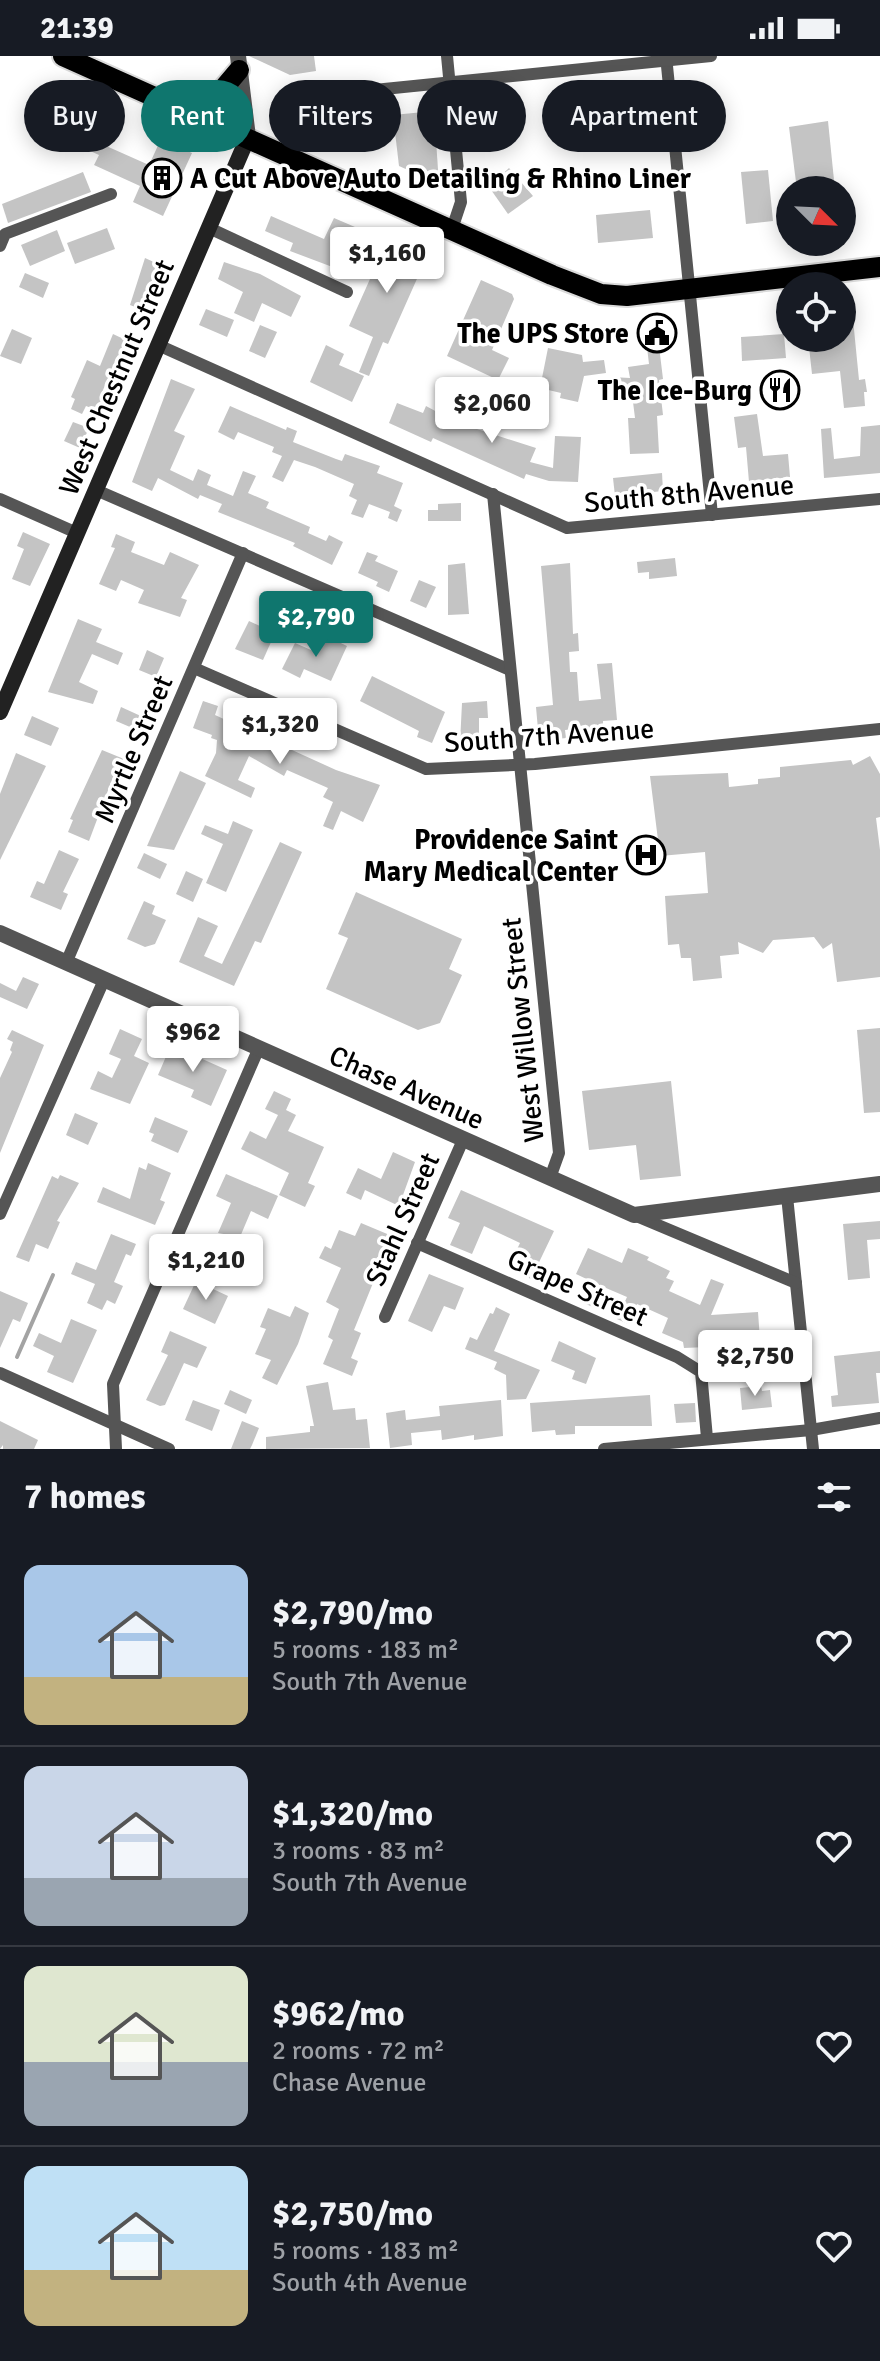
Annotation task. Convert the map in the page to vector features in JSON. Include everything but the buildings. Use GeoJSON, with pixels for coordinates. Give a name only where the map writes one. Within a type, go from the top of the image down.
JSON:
{"type":"FeatureCollection","features":[{"type":"Feature","properties":{"kind":"main road"},"geometry":{"type":"LineString","coordinates":[[63,56],[141,90]]}},
{"type":"Feature","properties":{"kind":"main road"},"geometry":{"type":"LineString","coordinates":[[227,80],[239,63]]}},
{"type":"Feature","properties":{"kind":"main road"},"geometry":{"type":"LineString","coordinates":[[253,139],[552,275],[601,294],[627,296],[880,267]]}},
{"type":"Feature","properties":{"kind":"main road","name":"West Chestnut Street"},"geometry":{"type":"LineString","coordinates":[[0,712],[242,152]]}},
{"type":"Feature","properties":{"kind":"street"},"geometry":{"type":"LineString","coordinates":[[447,56],[450,80]]}},
{"type":"Feature","properties":{"kind":"street"},"geometry":{"type":"LineString","coordinates":[[468,80],[666,58],[711,56]]}},
{"type":"Feature","properties":{"kind":"street"},"geometry":{"type":"LineString","coordinates":[[666,58],[712,515]]}},
{"type":"Feature","properties":{"kind":"street"},"geometry":{"type":"LineString","coordinates":[[452,229],[461,202],[456,152]]}},
{"type":"Feature","properties":{"kind":"street"},"geometry":{"type":"LineString","coordinates":[[0,246],[5,234],[111,194]]}},
{"type":"Feature","properties":{"kind":"street"},"geometry":{"type":"LineString","coordinates":[[209,228],[347,292]]}},
{"type":"Feature","properties":{"kind":"street","name":"South 8th Avenue"},"geometry":{"type":"LineString","coordinates":[[158,345],[567,528],[880,499]]}},
{"type":"Feature","properties":{"kind":"street"},"geometry":{"type":"LineString","coordinates":[[96,490],[510,670]]}},
{"type":"Feature","properties":{"kind":"street","name":"West Willow Street"},"geometry":{"type":"LineString","coordinates":[[493,494],[559,1153],[550,1178]]}},
{"type":"Feature","properties":{"kind":"street"},"geometry":{"type":"LineString","coordinates":[[0,499],[77,533]]}},
{"type":"Feature","properties":{"kind":"street","name":"Myrtle Street"},"geometry":{"type":"LineString","coordinates":[[66,963],[243,553]]}},
{"type":"Feature","properties":{"kind":"street","name":"South 7th Avenue"},"geometry":{"type":"LineString","coordinates":[[194,668],[426,769],[520,765],[880,729]]}},
{"type":"Feature","properties":{"kind":"street","name":"Chase Avenue"},"geometry":{"type":"LineString","coordinates":[[0,933],[258,1050],[796,1283]]}},
{"type":"Feature","properties":{"kind":"street"},"geometry":{"type":"LineString","coordinates":[[0,1214],[104,980]]}},
{"type":"Feature","properties":{"kind":"street"},"geometry":{"type":"LineString","coordinates":[[116,1449],[113,1384],[258,1050]]}},
{"type":"Feature","properties":{"kind":"street","name":"Stahl Street"},"geometry":{"type":"LineString","coordinates":[[385,1317],[463,1140]]}},
{"type":"Feature","properties":{"kind":"street"},"geometry":{"type":"LineString","coordinates":[[634,1215],[880,1184]]}},
{"type":"Feature","properties":{"kind":"street"},"geometry":{"type":"LineString","coordinates":[[787,1196],[813,1449]]}},
{"type":"Feature","properties":{"kind":"street","name":"Grape Street"},"geometry":{"type":"LineString","coordinates":[[417,1243],[677,1357],[701,1372],[707,1438]]}},
{"type":"Feature","properties":{"kind":"street"},"geometry":{"type":"LineString","coordinates":[[0,1373],[169,1449]]}},
{"type":"Feature","properties":{"kind":"street"},"geometry":{"type":"LineString","coordinates":[[604,1449],[811,1430],[880,1418]]}},
{"type":"Feature","properties":{"kind":"waterway"},"geometry":{"type":"LineString","coordinates":[[17,1357],[53,1275]]}},
{"type":"Feature","properties":{"kind":"place","name":"A Cut Above Auto Detailing & Rhino Liner"},"geometry":{"type":"Point","coordinates":[162,178]}},
{"type":"Feature","properties":{"kind":"place","name":"The UPS Store"},"geometry":{"type":"Point","coordinates":[657,333]}},
{"type":"Feature","properties":{"kind":"place","name":"The Ice-Burg"},"geometry":{"type":"Point","coordinates":[780,390]}},
{"type":"Feature","properties":{"kind":"place","name":"Providence Saint Mary Medical Center"},"geometry":{"type":"Point","coordinates":[646,855]}}]}
